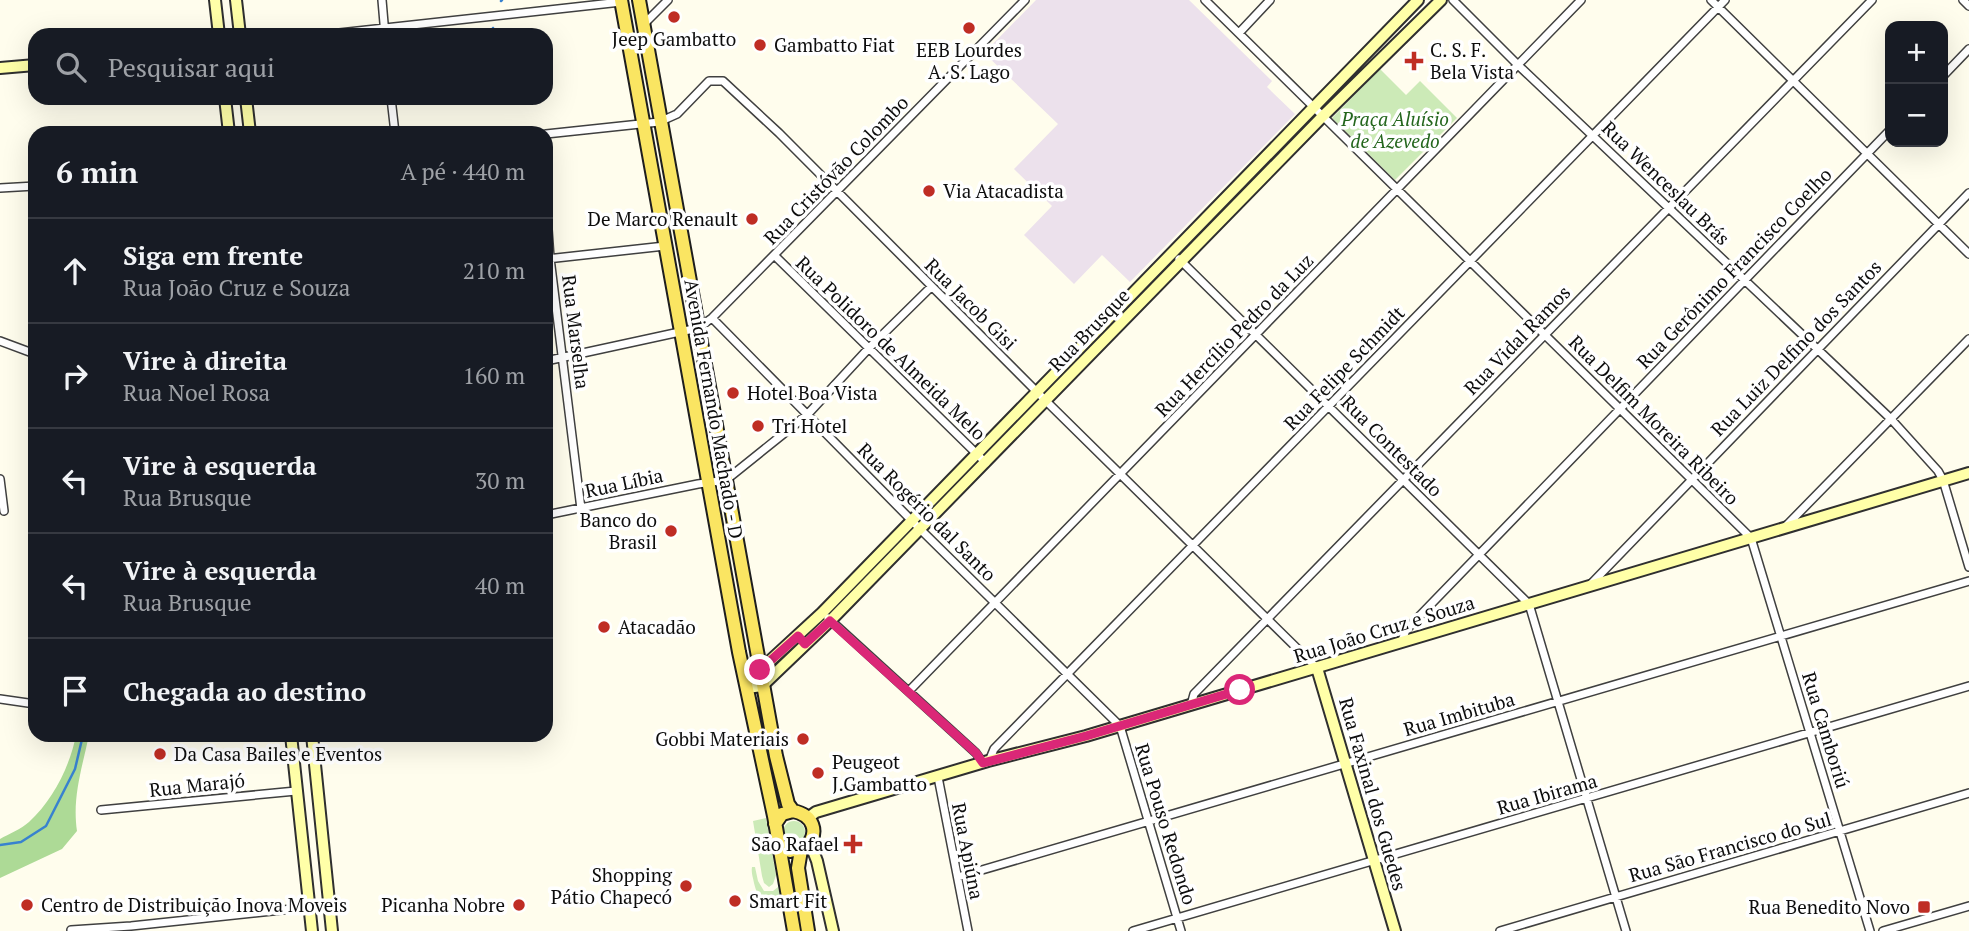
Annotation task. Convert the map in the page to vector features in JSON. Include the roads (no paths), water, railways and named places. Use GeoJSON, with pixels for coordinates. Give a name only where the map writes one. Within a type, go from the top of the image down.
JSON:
{"type":"FeatureCollection","features":[{"type":"Feature","properties":{"kind":"main road","name":"Avenida Fernando Machado - D"},"geometry":{"type":"LineString","coordinates":[[639,0],[762,686],[776,756],[788,804],[793,811]]}},
{"type":"Feature","properties":{"kind":"main road","name":"Avenida Fernando Machado - D"},"geometry":{"type":"LineString","coordinates":[[621,1],[726,581],[775,824]]}},
{"type":"Feature","properties":{"kind":"main road"},"geometry":{"type":"LineString","coordinates":[[726,581],[743,579]]}},
{"type":"Feature","properties":{"kind":"main road"},"geometry":{"type":"LineString","coordinates":[[794,931],[775,834],[775,824],[782,814],[793,811],[809,817],[814,825],[814,835],[798,868],[808,931]]}},
{"type":"Feature","properties":{"kind":"main road"},"geometry":{"type":"LineString","coordinates":[[779,845],[790,851],[806,847]]}},
{"type":"Feature","properties":{"kind":"street"},"geometry":{"type":"LineString","coordinates":[[215,0],[218,28]]}},
{"type":"Feature","properties":{"kind":"street"},"geometry":{"type":"LineString","coordinates":[[236,0],[239,28]]}},
{"type":"Feature","properties":{"kind":"street"},"geometry":{"type":"LineString","coordinates":[[382,0],[385,28]]}},
{"type":"Feature","properties":{"kind":"street"},"geometry":{"type":"LineString","coordinates":[[644,24],[668,0]]}},
{"type":"Feature","properties":{"kind":"street","name":"Rua Cristóvão Colombo"},"geometry":{"type":"LineString","coordinates":[[698,328],[712,318],[1025,0]]}},
{"type":"Feature","properties":{"kind":"street","name":"Rua Delfim Moreira Ribeiro"},"geometry":{"type":"LineString","coordinates":[[1205,0],[1751,538]]}},
{"type":"Feature","properties":{"kind":"street"},"geometry":{"type":"LineString","coordinates":[[1238,33],[1270,0]]}},
{"type":"Feature","properties":{"kind":"street","name":"Rua Brusque"},"geometry":{"type":"LineString","coordinates":[[826,617],[976,453],[1418,0]]}},
{"type":"Feature","properties":{"kind":"street","name":"Rua Brusque"},"geometry":{"type":"LineString","coordinates":[[760,670],[801,640],[920,529],[1323,116],[1441,0]]}},
{"type":"Feature","properties":{"kind":"street","name":"Rua Wenceslau Brás"},"geometry":{"type":"LineString","coordinates":[[1453,0],[1891,419],[1943,480]]}},
{"type":"Feature","properties":{"kind":"street","name":"Rua Hercílio Pedro da Luz"},"geometry":{"type":"LineString","coordinates":[[909,691],[1581,0]]}},
{"type":"Feature","properties":{"kind":"street"},"geometry":{"type":"LineString","coordinates":[[1711,0],[1969,254]]}},
{"type":"Feature","properties":{"kind":"street","name":"Rua Felipe Schmidt"},"geometry":{"type":"LineString","coordinates":[[986,762],[995,749],[1725,0]]}},
{"type":"Feature","properties":{"kind":"street","name":"Rua Vidal Ramos"},"geometry":{"type":"LineString","coordinates":[[1191,705],[1194,694],[1872,0]]}},
{"type":"Feature","properties":{"kind":"street"},"geometry":{"type":"LineString","coordinates":[[1963,0],[1969,6]]}},
{"type":"Feature","properties":{"kind":"street"},"geometry":{"type":"LineString","coordinates":[[409,28],[621,1]]}},
{"type":"Feature","properties":{"kind":"street"},"geometry":{"type":"LineString","coordinates":[[1948,71],[1969,49]]}},
{"type":"Feature","properties":{"kind":"street"},"geometry":{"type":"LineString","coordinates":[[0,68],[28,66]]}},
{"type":"Feature","properties":{"kind":"street","name":"Rua Jacob Gisi"},"geometry":{"type":"LineString","coordinates":[[659,122],[677,114],[709,81],[723,81],[1317,667]]}},
{"type":"Feature","properties":{"kind":"street"},"geometry":{"type":"LineString","coordinates":[[226,105],[228,126]]}},
{"type":"Feature","properties":{"kind":"street"},"geometry":{"type":"LineString","coordinates":[[247,105],[249,126]]}},
{"type":"Feature","properties":{"kind":"street"},"geometry":{"type":"LineString","coordinates":[[392,105],[394,126]]}},
{"type":"Feature","properties":{"kind":"street"},"geometry":{"type":"LineString","coordinates":[[553,133],[659,122]]}},
{"type":"Feature","properties":{"kind":"street","name":"Rua Gerônimo Francisco Coelho"},"geometry":{"type":"LineString","coordinates":[[1401,643],[1406,630],[1885,135]]}},
{"type":"Feature","properties":{"kind":"street"},"geometry":{"type":"LineString","coordinates":[[0,188],[28,186]]}},
{"type":"Feature","properties":{"kind":"street","name":"Rua Luiz Delfino dos Santos"},"geometry":{"type":"LineString","coordinates":[[1588,587],[1969,193]]}},
{"type":"Feature","properties":{"kind":"street"},"geometry":{"type":"LineString","coordinates":[[553,258],[665,246]]}},
{"type":"Feature","properties":{"kind":"street","name":"Rua Contestado"},"geometry":{"type":"LineString","coordinates":[[1172,252],[1529,604]]}},
{"type":"Feature","properties":{"kind":"street","name":"Rua Polidoro de Almeida Melo"},"geometry":{"type":"LineString","coordinates":[[774,255],[986,463]]}},
{"type":"Feature","properties":{"kind":"street"},"geometry":{"type":"LineString","coordinates":[[726,480],[807,415],[931,287]]}},
{"type":"Feature","properties":{"kind":"street","name":"Rua Marselha"},"geometry":{"type":"LineString","coordinates":[[553,290],[564,357],[581,509]]}},
{"type":"Feature","properties":{"kind":"street","name":"Rua Rogério dal Santo"},"geometry":{"type":"LineString","coordinates":[[712,318],[911,521],[1120,726]]}},
{"type":"Feature","properties":{"kind":"street"},"geometry":{"type":"LineString","coordinates":[[553,359],[698,328]]}},
{"type":"Feature","properties":{"kind":"street"},"geometry":{"type":"LineString","coordinates":[[1783,529],[1969,339]]}},
{"type":"Feature","properties":{"kind":"street"},"geometry":{"type":"LineString","coordinates":[[0,341],[28,351]]}},
{"type":"Feature","properties":{"kind":"street","name":"Rua João Cruz e Souza"},"geometry":{"type":"LineString","coordinates":[[809,817],[827,808],[1120,726],[1969,473]]}},
{"type":"Feature","properties":{"kind":"street"},"geometry":{"type":"LineString","coordinates":[[0,479],[4,511]]}},
{"type":"Feature","properties":{"kind":"street","name":"Rua Líbia"},"geometry":{"type":"LineString","coordinates":[[553,514],[726,480]]}},
{"type":"Feature","properties":{"kind":"street"},"geometry":{"type":"LineString","coordinates":[[1943,480],[1969,567]]}},
{"type":"Feature","properties":{"kind":"street","name":"Rua Camboriú"},"geometry":{"type":"LineString","coordinates":[[1751,538],[1870,931]]}},
{"type":"Feature","properties":{"kind":"street","name":"Rua Imbituba"},"geometry":{"type":"LineString","coordinates":[[958,877],[1969,581]]}},
{"type":"Feature","properties":{"kind":"street"},"geometry":{"type":"LineString","coordinates":[[1529,604],[1626,931]]}},
{"type":"Feature","properties":{"kind":"street"},"geometry":{"type":"LineString","coordinates":[[826,617],[986,762]]}},
{"type":"Feature","properties":{"kind":"street","name":"Rua Brusque"},"geometry":{"type":"LineString","coordinates":[[762,686],[801,640]]}},
{"type":"Feature","properties":{"kind":"street","name":"Rua Faxinal dos Guedes"},"geometry":{"type":"LineString","coordinates":[[1317,667],[1395,931]]}},
{"type":"Feature","properties":{"kind":"street"},"geometry":{"type":"LineString","coordinates":[[744,673],[760,670]]}},
{"type":"Feature","properties":{"kind":"street"},"geometry":{"type":"LineString","coordinates":[[747,688],[762,686]]}},
{"type":"Feature","properties":{"kind":"street","name":"Rua Ibirama"},"geometry":{"type":"LineString","coordinates":[[1133,931],[1969,686]]}},
{"type":"Feature","properties":{"kind":"street"},"geometry":{"type":"LineString","coordinates":[[0,699],[28,703]]}},
{"type":"Feature","properties":{"kind":"street","name":"Rua Pouso Redondo"},"geometry":{"type":"LineString","coordinates":[[1120,726],[1181,931]]}},
{"type":"Feature","properties":{"kind":"street"},"geometry":{"type":"LineString","coordinates":[[292,742],[312,931]]}},
{"type":"Feature","properties":{"kind":"street"},"geometry":{"type":"LineString","coordinates":[[313,742],[332,931]]}},
{"type":"Feature","properties":{"kind":"street","name":"Rua Apiúna"},"geometry":{"type":"LineString","coordinates":[[938,777],[968,931]]}},
{"type":"Feature","properties":{"kind":"street","name":"Rua Marajó"},"geometry":{"type":"LineString","coordinates":[[101,810],[296,791]]}},
{"type":"Feature","properties":{"kind":"street","name":"Rua São Francisco do Sul"},"geometry":{"type":"LineString","coordinates":[[1500,931],[1969,793]]}},
{"type":"Feature","properties":{"kind":"street"},"geometry":{"type":"LineString","coordinates":[[806,847],[817,861],[833,931]]}},
{"type":"Feature","properties":{"kind":"street"},"geometry":{"type":"LineString","coordinates":[[71,930],[329,905]]}},
{"type":"Feature","properties":{"kind":"street"},"geometry":{"type":"LineString","coordinates":[[1883,931],[1969,906]]}},
{"type":"Feature","properties":{"kind":"waterway"},"geometry":{"type":"LineString","coordinates":[[0,845],[21,842],[46,826],[75,769],[81,742]]}},
{"type":"Feature","properties":{"kind":"place","name":"Jeep Gambatto"},"geometry":{"type":"Point","coordinates":[674,17]}},
{"type":"Feature","properties":{"kind":"place","name":"EEB Lourdes A. S. Lago"},"geometry":{"type":"Point","coordinates":[969,28]}},
{"type":"Feature","properties":{"kind":"place","name":"Gambatto Fiat"},"geometry":{"type":"Point","coordinates":[760,45]}},
{"type":"Feature","properties":{"kind":"place","name":"C. S. F. Bela Vista"},"geometry":{"type":"Point","coordinates":[1414,61]}},
{"type":"Feature","properties":{"kind":"place","name":"Via Atacadista"},"geometry":{"type":"Point","coordinates":[929,191]}},
{"type":"Feature","properties":{"kind":"place","name":"De Marco Renault"},"geometry":{"type":"Point","coordinates":[752,219]}},
{"type":"Feature","properties":{"kind":"place","name":"Hotel Boa Vista"},"geometry":{"type":"Point","coordinates":[733,393]}},
{"type":"Feature","properties":{"kind":"place","name":"Tri Hotel"},"geometry":{"type":"Point","coordinates":[758,426]}},
{"type":"Feature","properties":{"kind":"place","name":"Banco do Brasil"},"geometry":{"type":"Point","coordinates":[671,531]}},
{"type":"Feature","properties":{"kind":"place","name":"Atacadão"},"geometry":{"type":"Point","coordinates":[604,627]}},
{"type":"Feature","properties":{"kind":"place","name":"Gobbi Materiais"},"geometry":{"type":"Point","coordinates":[803,739]}},
{"type":"Feature","properties":{"kind":"place","name":"Da Casa Bailes e Eventos"},"geometry":{"type":"Point","coordinates":[160,754]}},
{"type":"Feature","properties":{"kind":"place","name":"Peugeot J.Gambatto"},"geometry":{"type":"Point","coordinates":[818,773]}},
{"type":"Feature","properties":{"kind":"place","name":"São Rafael"},"geometry":{"type":"Point","coordinates":[853,844]}},
{"type":"Feature","properties":{"kind":"place","name":"Shopping Pátio Chapecó"},"geometry":{"type":"Point","coordinates":[686,886]}},
{"type":"Feature","properties":{"kind":"place","name":"Smart Fit"},"geometry":{"type":"Point","coordinates":[735,901]}},
{"type":"Feature","properties":{"kind":"place","name":"Centro de Distribuição Inova Moveis"},"geometry":{"type":"Point","coordinates":[27,905]}},
{"type":"Feature","properties":{"kind":"place","name":"Picanha Nobre"},"geometry":{"type":"Point","coordinates":[519,905]}},
{"type":"Feature","properties":{"kind":"place","name":"Rua Benedito Novo"},"geometry":{"type":"Point","coordinates":[1924,907]}},
{"type":"Feature","properties":{"kind":"park label","name":"Praça Aluísio de Azevedo"},"geometry":{"type":"Point","coordinates":[1395,130]}}]}
